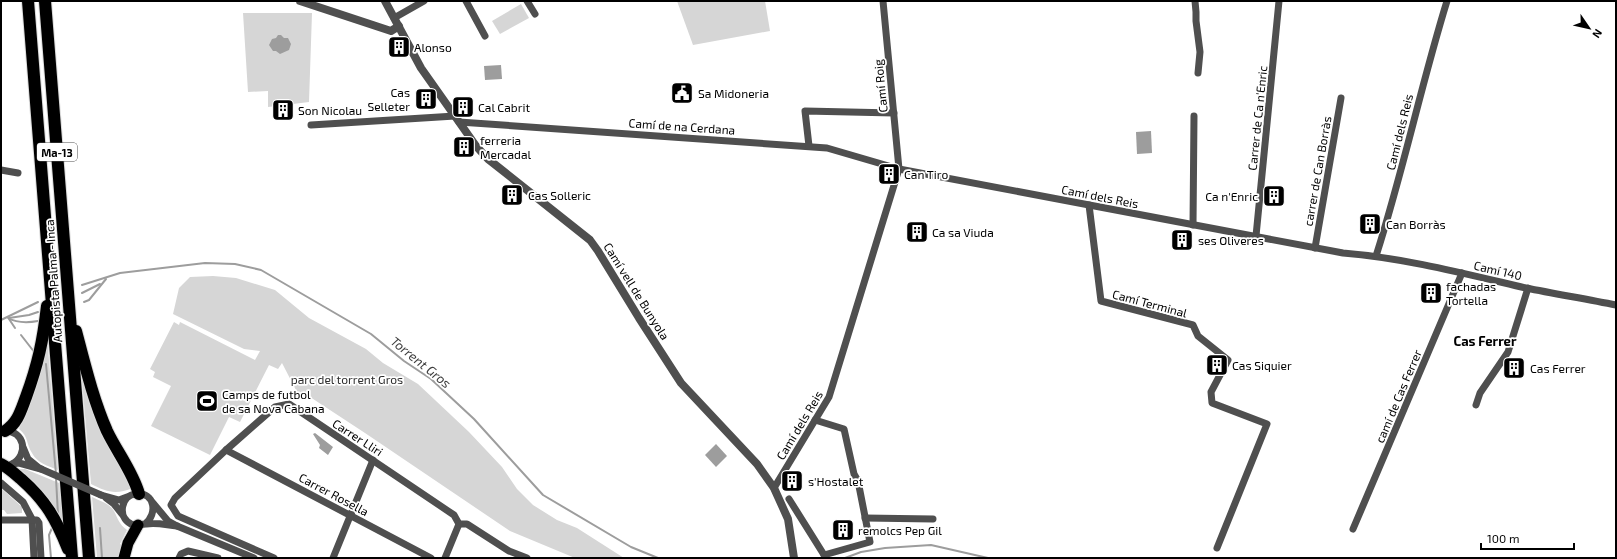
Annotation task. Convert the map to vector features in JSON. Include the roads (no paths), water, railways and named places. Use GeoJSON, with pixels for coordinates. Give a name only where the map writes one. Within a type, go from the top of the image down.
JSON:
{"type":"FeatureCollection","features":[{"type":"Feature","properties":{"kind":"highway","name":"Autopista Palma - Inca"},"geometry":{"type":"LineString","coordinates":[[28,1],[72,558]]}},
{"type":"Feature","properties":{"kind":"highway","name":"Autopista Palma - Inca"},"geometry":{"type":"LineString","coordinates":[[44,1],[89,558]]}},
{"type":"Feature","properties":{"kind":"highway"},"geometry":{"type":"LineString","coordinates":[[3,432],[13,425],[18,416],[39,360],[44,335],[50,279]]}},
{"type":"Feature","properties":{"kind":"highway"},"geometry":{"type":"LineString","coordinates":[[69,304],[86,371],[101,414],[113,442],[136,483],[135,494]]}},
{"type":"Feature","properties":{"kind":"highway"},"geometry":{"type":"LineString","coordinates":[[5,464],[44,502],[57,522],[72,558]]}},
{"type":"Feature","properties":{"kind":"highway"},"geometry":{"type":"LineString","coordinates":[[124,558],[128,543],[141,524]]}},
{"type":"Feature","properties":{"kind":"street"},"geometry":{"type":"LineString","coordinates":[[300,1],[318,4],[391,31],[399,26]]}},
{"type":"Feature","properties":{"kind":"street","name":"Camí vell de Bunyola"},"geometry":{"type":"LineString","coordinates":[[385,1],[421,68],[457,119],[488,159],[590,240],[598,250],[639,318],[681,382],[757,464],[774,488],[788,519],[794,558]]}},
{"type":"Feature","properties":{"kind":"street"},"geometry":{"type":"LineString","coordinates":[[394,18],[424,1]]}},
{"type":"Feature","properties":{"kind":"street"},"geometry":{"type":"LineString","coordinates":[[466,1],[485,36]]}},
{"type":"Feature","properties":{"kind":"street"},"geometry":{"type":"LineString","coordinates":[[527,1],[535,14]]}},
{"type":"Feature","properties":{"kind":"street","name":"Camí Roig"},"geometry":{"type":"LineString","coordinates":[[883,1],[899,169]]}},
{"type":"Feature","properties":{"kind":"street"},"geometry":{"type":"LineString","coordinates":[[1194,1],[1200,52],[1198,73]]}},
{"type":"Feature","properties":{"kind":"street","name":"Carrer de Ca n'Enric"},"geometry":{"type":"LineString","coordinates":[[1256,236],[1279,1]]}},
{"type":"Feature","properties":{"kind":"street","name":"Camí dels Reis"},"geometry":{"type":"LineString","coordinates":[[774,488],[829,398],[899,169],[1343,253],[1376,256],[1390,212],[1432,50],[1447,1]]}},
{"type":"Feature","properties":{"kind":"street","name":"carrer de Can Borràs"},"geometry":{"type":"LineString","coordinates":[[1316,248],[1341,98]]}},
{"type":"Feature","properties":{"kind":"street"},"geometry":{"type":"LineString","coordinates":[[809,146],[805,111],[894,113]]}},
{"type":"Feature","properties":{"kind":"street"},"geometry":{"type":"LineString","coordinates":[[1193,225],[1194,116]]}},
{"type":"Feature","properties":{"kind":"street","name":"Camí de na Cerdana"},"geometry":{"type":"LineString","coordinates":[[311,125],[457,119],[827,148],[899,169]]}},
{"type":"Feature","properties":{"kind":"street"},"geometry":{"type":"LineString","coordinates":[[1,170],[18,173]]}},
{"type":"Feature","properties":{"kind":"street","name":"Camí Terminal"},"geometry":{"type":"LineString","coordinates":[[1089,205],[1101,301],[1193,325],[1198,336],[1228,360],[1211,392],[1212,403],[1267,424],[1217,548]]}},
{"type":"Feature","properties":{"kind":"street","name":"Camí 140"},"geometry":{"type":"LineString","coordinates":[[1376,256],[1616,305]]}},
{"type":"Feature","properties":{"kind":"street","name":"camí de Cas Ferrer"},"geometry":{"type":"LineString","coordinates":[[1353,529],[1462,273]]}},
{"type":"Feature","properties":{"kind":"street"},"geometry":{"type":"LineString","coordinates":[[1476,405],[1480,393],[1508,352],[1528,288]]}},
{"type":"Feature","properties":{"kind":"street","name":"Carrer Lliri"},"geometry":{"type":"LineString","coordinates":[[274,558],[178,516],[171,505],[175,498],[275,407],[290,404],[454,515],[459,524],[467,524],[509,551],[526,558]]}},
{"type":"Feature","properties":{"kind":"street"},"geometry":{"type":"LineString","coordinates":[[789,499],[825,556],[870,542],[858,481],[854,474],[844,429],[815,420]]}},
{"type":"Feature","properties":{"kind":"street"},"geometry":{"type":"LineString","coordinates":[[3,432],[12,432],[17,435],[22,440],[28,459],[41,469]]}},
{"type":"Feature","properties":{"kind":"street"},"geometry":{"type":"LineString","coordinates":[[5,464],[21,456],[23,447]]}},
{"type":"Feature","properties":{"kind":"street","name":"Carrer Rosella"},"geometry":{"type":"LineString","coordinates":[[226,450],[431,558]]}},
{"type":"Feature","properties":{"kind":"street"},"geometry":{"type":"LineString","coordinates":[[333,558],[373,460]]}},
{"type":"Feature","properties":{"kind":"street"},"geometry":{"type":"LineString","coordinates":[[5,464],[19,463],[41,469],[119,500],[135,494],[147,497],[168,521],[254,558]]}},
{"type":"Feature","properties":{"kind":"street"},"geometry":{"type":"LineString","coordinates":[[1,483],[22,502],[32,519],[34,558]]}},
{"type":"Feature","properties":{"kind":"street"},"geometry":{"type":"LineString","coordinates":[[101,494],[114,504],[127,522],[141,524],[158,523],[177,526]]}},
{"type":"Feature","properties":{"kind":"street"},"geometry":{"type":"LineString","coordinates":[[122,514],[124,501],[135,494]]}},
{"type":"Feature","properties":{"kind":"street"},"geometry":{"type":"LineString","coordinates":[[141,524],[152,517],[153,504],[150,500]]}},
{"type":"Feature","properties":{"kind":"street"},"geometry":{"type":"LineString","coordinates":[[865,518],[933,519]]}},
{"type":"Feature","properties":{"kind":"street"},"geometry":{"type":"LineString","coordinates":[[1,520],[37,520],[39,523],[41,558]]}},
{"type":"Feature","properties":{"kind":"street"},"geometry":{"type":"LineString","coordinates":[[445,558],[459,524]]}},
{"type":"Feature","properties":{"kind":"street"},"geometry":{"type":"LineString","coordinates":[[179,558],[181,554],[188,551],[218,558]]}},
{"type":"Feature","properties":{"kind":"waterway","name":"Torrent Gros"},"geometry":{"type":"LineString","coordinates":[[82,285],[120,273],[205,263],[235,264],[261,270],[371,334],[404,361],[431,379],[474,419],[543,495],[631,547],[658,558]]}},
{"type":"Feature","properties":{"kind":"waterway"},"geometry":{"type":"LineString","coordinates":[[84,302],[89,300],[106,279]]}},
{"type":"Feature","properties":{"kind":"waterway"},"geometry":{"type":"LineString","coordinates":[[82,293],[100,284]]}},
{"type":"Feature","properties":{"kind":"waterway","name":"Torrent Gros"},"geometry":{"type":"LineString","coordinates":[[1,320],[38,302]]}},
{"type":"Feature","properties":{"kind":"waterway"},"geometry":{"type":"LineString","coordinates":[[9,318],[38,312]]}},
{"type":"Feature","properties":{"kind":"waterway"},"geometry":{"type":"LineString","coordinates":[[8,318],[22,322],[38,321]]}},
{"type":"Feature","properties":{"kind":"waterway"},"geometry":{"type":"LineString","coordinates":[[9,319],[15,328]]}},
{"type":"Feature","properties":{"kind":"waterway"},"geometry":{"type":"LineString","coordinates":[[21,335],[35,353]]}},
{"type":"Feature","properties":{"kind":"waterway"},"geometry":{"type":"LineString","coordinates":[[46,364],[56,474]]}},
{"type":"Feature","properties":{"kind":"waterway"},"geometry":{"type":"LineString","coordinates":[[56,478],[58,515]]}},
{"type":"Feature","properties":{"kind":"waterway"},"geometry":{"type":"LineString","coordinates":[[51,558],[49,535],[52,528]]}},
{"type":"Feature","properties":{"kind":"waterway"},"geometry":{"type":"LineString","coordinates":[[100,528],[102,558]]}},
{"type":"Feature","properties":{"kind":"waterway","name":"Torrent Gros"},"geometry":{"type":"LineString","coordinates":[[845,558],[861,552],[885,548],[931,545],[988,558]]}},
{"type":"Feature","properties":{"kind":"place","name":"Alonso"},"geometry":{"type":"Point","coordinates":[399,47]}},
{"type":"Feature","properties":{"kind":"place","name":"Sa Midoneria"},"geometry":{"type":"Point","coordinates":[682,93]}},
{"type":"Feature","properties":{"kind":"place","name":"Cas Selleter"},"geometry":{"type":"Point","coordinates":[426,99]}},
{"type":"Feature","properties":{"kind":"place","name":"Cal Cabrit"},"geometry":{"type":"Point","coordinates":[463,107]}},
{"type":"Feature","properties":{"kind":"place","name":"Son Nicolau"},"geometry":{"type":"Point","coordinates":[283,110]}},
{"type":"Feature","properties":{"kind":"place","name":"ferreria Mercadal"},"geometry":{"type":"Point","coordinates":[464,147]}},
{"type":"Feature","properties":{"kind":"place","name":"Can Tiro"},"geometry":{"type":"Point","coordinates":[889,174]}},
{"type":"Feature","properties":{"kind":"place","name":"Cas Solleric"},"geometry":{"type":"Point","coordinates":[512,195]}},
{"type":"Feature","properties":{"kind":"place","name":"Ca n'Enric"},"geometry":{"type":"Point","coordinates":[1274,196]}},
{"type":"Feature","properties":{"kind":"place","name":"Can Borràs"},"geometry":{"type":"Point","coordinates":[1370,224]}},
{"type":"Feature","properties":{"kind":"place","name":"Ca sa Viuda"},"geometry":{"type":"Point","coordinates":[917,232]}},
{"type":"Feature","properties":{"kind":"place","name":"ses Oliveres"},"geometry":{"type":"Point","coordinates":[1182,240]}},
{"type":"Feature","properties":{"kind":"place","name":"fachadas Tortella"},"geometry":{"type":"Point","coordinates":[1431,293]}},
{"type":"Feature","properties":{"kind":"place","name":"Cas Siquier"},"geometry":{"type":"Point","coordinates":[1217,365]}},
{"type":"Feature","properties":{"kind":"place","name":"Cas Ferrer"},"geometry":{"type":"Point","coordinates":[1514,368]}},
{"type":"Feature","properties":{"kind":"place","name":"Camps de futbol de sa Nova Cabana"},"geometry":{"type":"Point","coordinates":[207,401]}},
{"type":"Feature","properties":{"kind":"place","name":"s'Hostalet"},"geometry":{"type":"Point","coordinates":[792,481]}},
{"type":"Feature","properties":{"kind":"place","name":"remolcs Pep Gil"},"geometry":{"type":"Point","coordinates":[843,530]}},
{"type":"Feature","properties":{"kind":"district","name":"Cas Ferrer"},"geometry":{"type":"Point","coordinates":[1485,341]}},
{"type":"Feature","properties":{"kind":"park label","name":"parc del torrent Gros"},"geometry":{"type":"Point","coordinates":[347,379]}}]}
